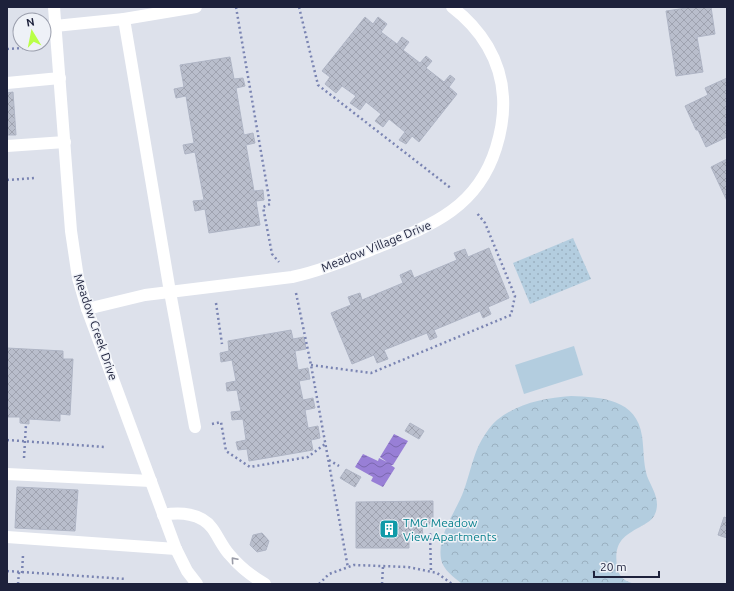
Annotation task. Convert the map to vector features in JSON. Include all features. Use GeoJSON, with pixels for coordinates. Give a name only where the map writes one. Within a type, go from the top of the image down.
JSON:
{"type":"FeatureCollection","features":[{"type":"Feature","properties":{"kind":"street","name":"Meadow Creek Drive"},"geometry":{"type":"LineString","coordinates":[[54,7],[73,249],[78,278],[87,309],[176,549],[187,571],[197,584]]}},
{"type":"Feature","properties":{"kind":"street"},"geometry":{"type":"LineString","coordinates":[[55,26],[124,19],[196,7]]}},
{"type":"Feature","properties":{"kind":"street","name":"Meadow Village Drive"},"geometry":{"type":"LineString","coordinates":[[87,309],[127,298],[306,274],[344,261],[396,240],[448,215],[466,200],[482,180],[494,156],[501,128],[504,102],[503,90],[496,62],[490,50],[482,36],[452,7]]}},
{"type":"Feature","properties":{"kind":"street"},"geometry":{"type":"LineString","coordinates":[[124,19],[194,427]]}},
{"type":"Feature","properties":{"kind":"street"},"geometry":{"type":"LineString","coordinates":[[7,83],[60,78]]}},
{"type":"Feature","properties":{"kind":"street"},"geometry":{"type":"LineString","coordinates":[[7,146],[65,142]]}},
{"type":"Feature","properties":{"kind":"street"},"geometry":{"type":"LineString","coordinates":[[7,474],[151,481]]}},
{"type":"Feature","properties":{"kind":"street"},"geometry":{"type":"LineString","coordinates":[[163,514],[181,513],[193,515],[204,520],[212,527],[228,553],[241,567],[265,584]]}},
{"type":"Feature","properties":{"kind":"street"},"geometry":{"type":"LineString","coordinates":[[7,537],[176,549]]}},
{"type":"Feature","properties":{"kind":"path"},"geometry":{"type":"LineString","coordinates":[[236,7],[270,204],[263,207],[272,254],[292,277],[311,365],[348,568]]}},
{"type":"Feature","properties":{"kind":"path"},"geometry":{"type":"LineString","coordinates":[[299,7],[318,85],[466,200],[485,223],[515,296],[511,315],[371,373],[311,365]]}},
{"type":"Feature","properties":{"kind":"path"},"geometry":{"type":"LineString","coordinates":[[7,180],[35,178]]}},
{"type":"Feature","properties":{"kind":"path"},"geometry":{"type":"LineString","coordinates":[[214,287],[222,344]]}},
{"type":"Feature","properties":{"kind":"path"},"geometry":{"type":"LineString","coordinates":[[194,427],[221,422],[226,451],[250,467],[308,457],[325,444]]}},
{"type":"Feature","properties":{"kind":"path"},"geometry":{"type":"LineString","coordinates":[[22,474],[26,424]]}},
{"type":"Feature","properties":{"kind":"path"},"geometry":{"type":"LineString","coordinates":[[7,440],[105,447]]}},
{"type":"Feature","properties":{"kind":"path"},"geometry":{"type":"LineString","coordinates":[[328,460],[339,466]]}},
{"type":"Feature","properties":{"kind":"path"},"geometry":{"type":"LineString","coordinates":[[430,532],[431,572]]}},
{"type":"Feature","properties":{"kind":"path"},"geometry":{"type":"LineString","coordinates":[[319,584],[329,574],[354,566],[408,567],[437,573],[452,584]]}},
{"type":"Feature","properties":{"kind":"path"},"geometry":{"type":"LineString","coordinates":[[382,584],[383,566]]}},
{"type":"Feature","properties":{"kind":"path"},"geometry":{"type":"LineString","coordinates":[[7,572],[126,579]]}},
{"type":"Feature","properties":{"kind":"path"},"geometry":{"type":"LineString","coordinates":[[18,584],[19,572]]}},
{"type":"Feature","properties":{"kind":"green space"},"geometry":{"type":"Polygon","coordinates":[[[573,238],[591,279],[530,304],[513,263],[573,238]]]}},
{"type":"Feature","properties":{"kind":"green space"},"geometry":{"type":"Polygon","coordinates":[[[574,346],[583,375],[524,394],[515,365],[574,346]]]}},
{"type":"Feature","properties":{"kind":"green space"},"geometry":{"type":"Polygon","coordinates":[[[571,396],[594,397],[616,402],[633,414],[639,424],[647,476],[657,500],[656,511],[650,521],[628,534],[620,542],[616,559],[618,571],[621,577],[626,581],[636,584],[462,584],[449,573],[442,563],[442,541],[444,532],[461,498],[476,452],[482,440],[497,420],[514,409],[532,402],[571,396]]]}},
{"type":"Feature","properties":{"kind":"water"},"geometry":{"type":"Polygon","coordinates":[[[394,434],[408,441],[393,465],[391,465],[395,468],[383,487],[371,481],[373,477],[355,467],[363,454],[378,461],[379,458],[387,462],[380,457],[394,434]]]}},
{"type":"Feature","properties":{"kind":"building"},"geometry":{"type":"Polygon","coordinates":[[[693,7],[711,7],[715,34],[697,37],[703,72],[676,76],[666,11],[693,7]]]}},
{"type":"Feature","properties":{"kind":"building"},"geometry":{"type":"Polygon","coordinates":[[[365,17],[373,24],[378,17],[387,24],[381,32],[397,44],[402,37],[409,42],[403,50],[420,63],[426,56],[432,61],[426,68],[444,82],[450,75],[455,79],[449,87],[457,94],[419,142],[412,136],[406,144],[399,140],[405,132],[389,119],[383,127],[375,121],[381,114],[366,102],[360,110],[350,103],[356,96],[342,86],[336,93],[325,84],[330,77],[322,71],[365,17]]]}},
{"type":"Feature","properties":{"kind":"building"},"geometry":{"type":"Polygon","coordinates":[[[230,57],[234,79],[243,78],[245,86],[236,88],[244,135],[253,133],[255,143],[246,145],[254,191],[263,190],[264,200],[256,201],[260,225],[209,233],[205,209],[195,211],[193,201],[204,200],[195,152],[185,154],[183,145],[194,143],[186,96],[176,98],[174,89],[184,87],[180,65],[230,57]]]}},
{"type":"Feature","properties":{"kind":"building"},"geometry":{"type":"Polygon","coordinates":[[[727,78],[727,137],[706,147],[685,106],[708,95],[705,88],[727,78]]]}},
{"type":"Feature","properties":{"kind":"building"},"geometry":{"type":"Polygon","coordinates":[[[13,92],[16,135],[7,135],[7,93],[13,92]]]}},
{"type":"Feature","properties":{"kind":"building"},"geometry":{"type":"Polygon","coordinates":[[[727,159],[727,201],[711,167],[727,159]]]}},
{"type":"Feature","properties":{"kind":"building"},"geometry":{"type":"Polygon","coordinates":[[[489,248],[509,298],[488,307],[491,314],[483,318],[480,311],[434,330],[437,337],[430,340],[427,333],[384,350],[388,359],[377,363],[374,355],[352,364],[331,313],[351,305],[348,297],[360,293],[362,300],[403,283],[400,275],[411,270],[414,278],[457,260],[454,253],[465,249],[468,257],[489,248]]]}},
{"type":"Feature","properties":{"kind":"building"},"geometry":{"type":"Polygon","coordinates":[[[291,330],[293,339],[304,337],[306,349],[295,351],[298,370],[308,368],[310,379],[299,381],[303,400],[313,398],[315,408],[305,410],[308,428],[318,426],[320,438],[311,440],[313,450],[249,461],[247,449],[238,450],[236,442],[246,440],[243,419],[232,420],[231,412],[241,411],[237,390],[227,391],[226,383],[236,381],[232,360],[221,362],[220,353],[229,351],[228,341],[291,330]]]}},
{"type":"Feature","properties":{"kind":"building"},"geometry":{"type":"Polygon","coordinates":[[[7,348],[63,351],[63,359],[73,359],[70,415],[60,414],[60,421],[29,419],[29,424],[20,423],[20,417],[7,417],[7,348]]]}},
{"type":"Feature","properties":{"kind":"building"},"geometry":{"type":"Polygon","coordinates":[[[410,423],[424,431],[419,439],[405,431],[410,423]]]}},
{"type":"Feature","properties":{"kind":"building"},"geometry":{"type":"Polygon","coordinates":[[[346,469],[361,477],[355,487],[340,478],[346,469]]]}},
{"type":"Feature","properties":{"kind":"building"},"geometry":{"type":"Polygon","coordinates":[[[17,487],[78,490],[75,531],[15,528],[17,487]]]}},
{"type":"Feature","properties":{"kind":"building","name":"TMG Meadow View Apartments"},"geometry":{"type":"Polygon","coordinates":[[[433,501],[433,524],[422,524],[423,539],[409,539],[409,548],[356,548],[356,502],[433,501]]]}},
{"type":"Feature","properties":{"kind":"building"},"geometry":{"type":"Polygon","coordinates":[[[724,517],[727,518],[727,538],[718,535],[724,517]]]}},
{"type":"Feature","properties":{"kind":"building"},"geometry":{"type":"Polygon","coordinates":[[[262,533],[269,541],[266,550],[257,552],[250,545],[253,535],[262,533]]]}},
{"type":"Feature","properties":{"kind":"place","name":"TMG Meadow View Apartments"},"geometry":{"type":"Point","coordinates":[389,529]}}]}
